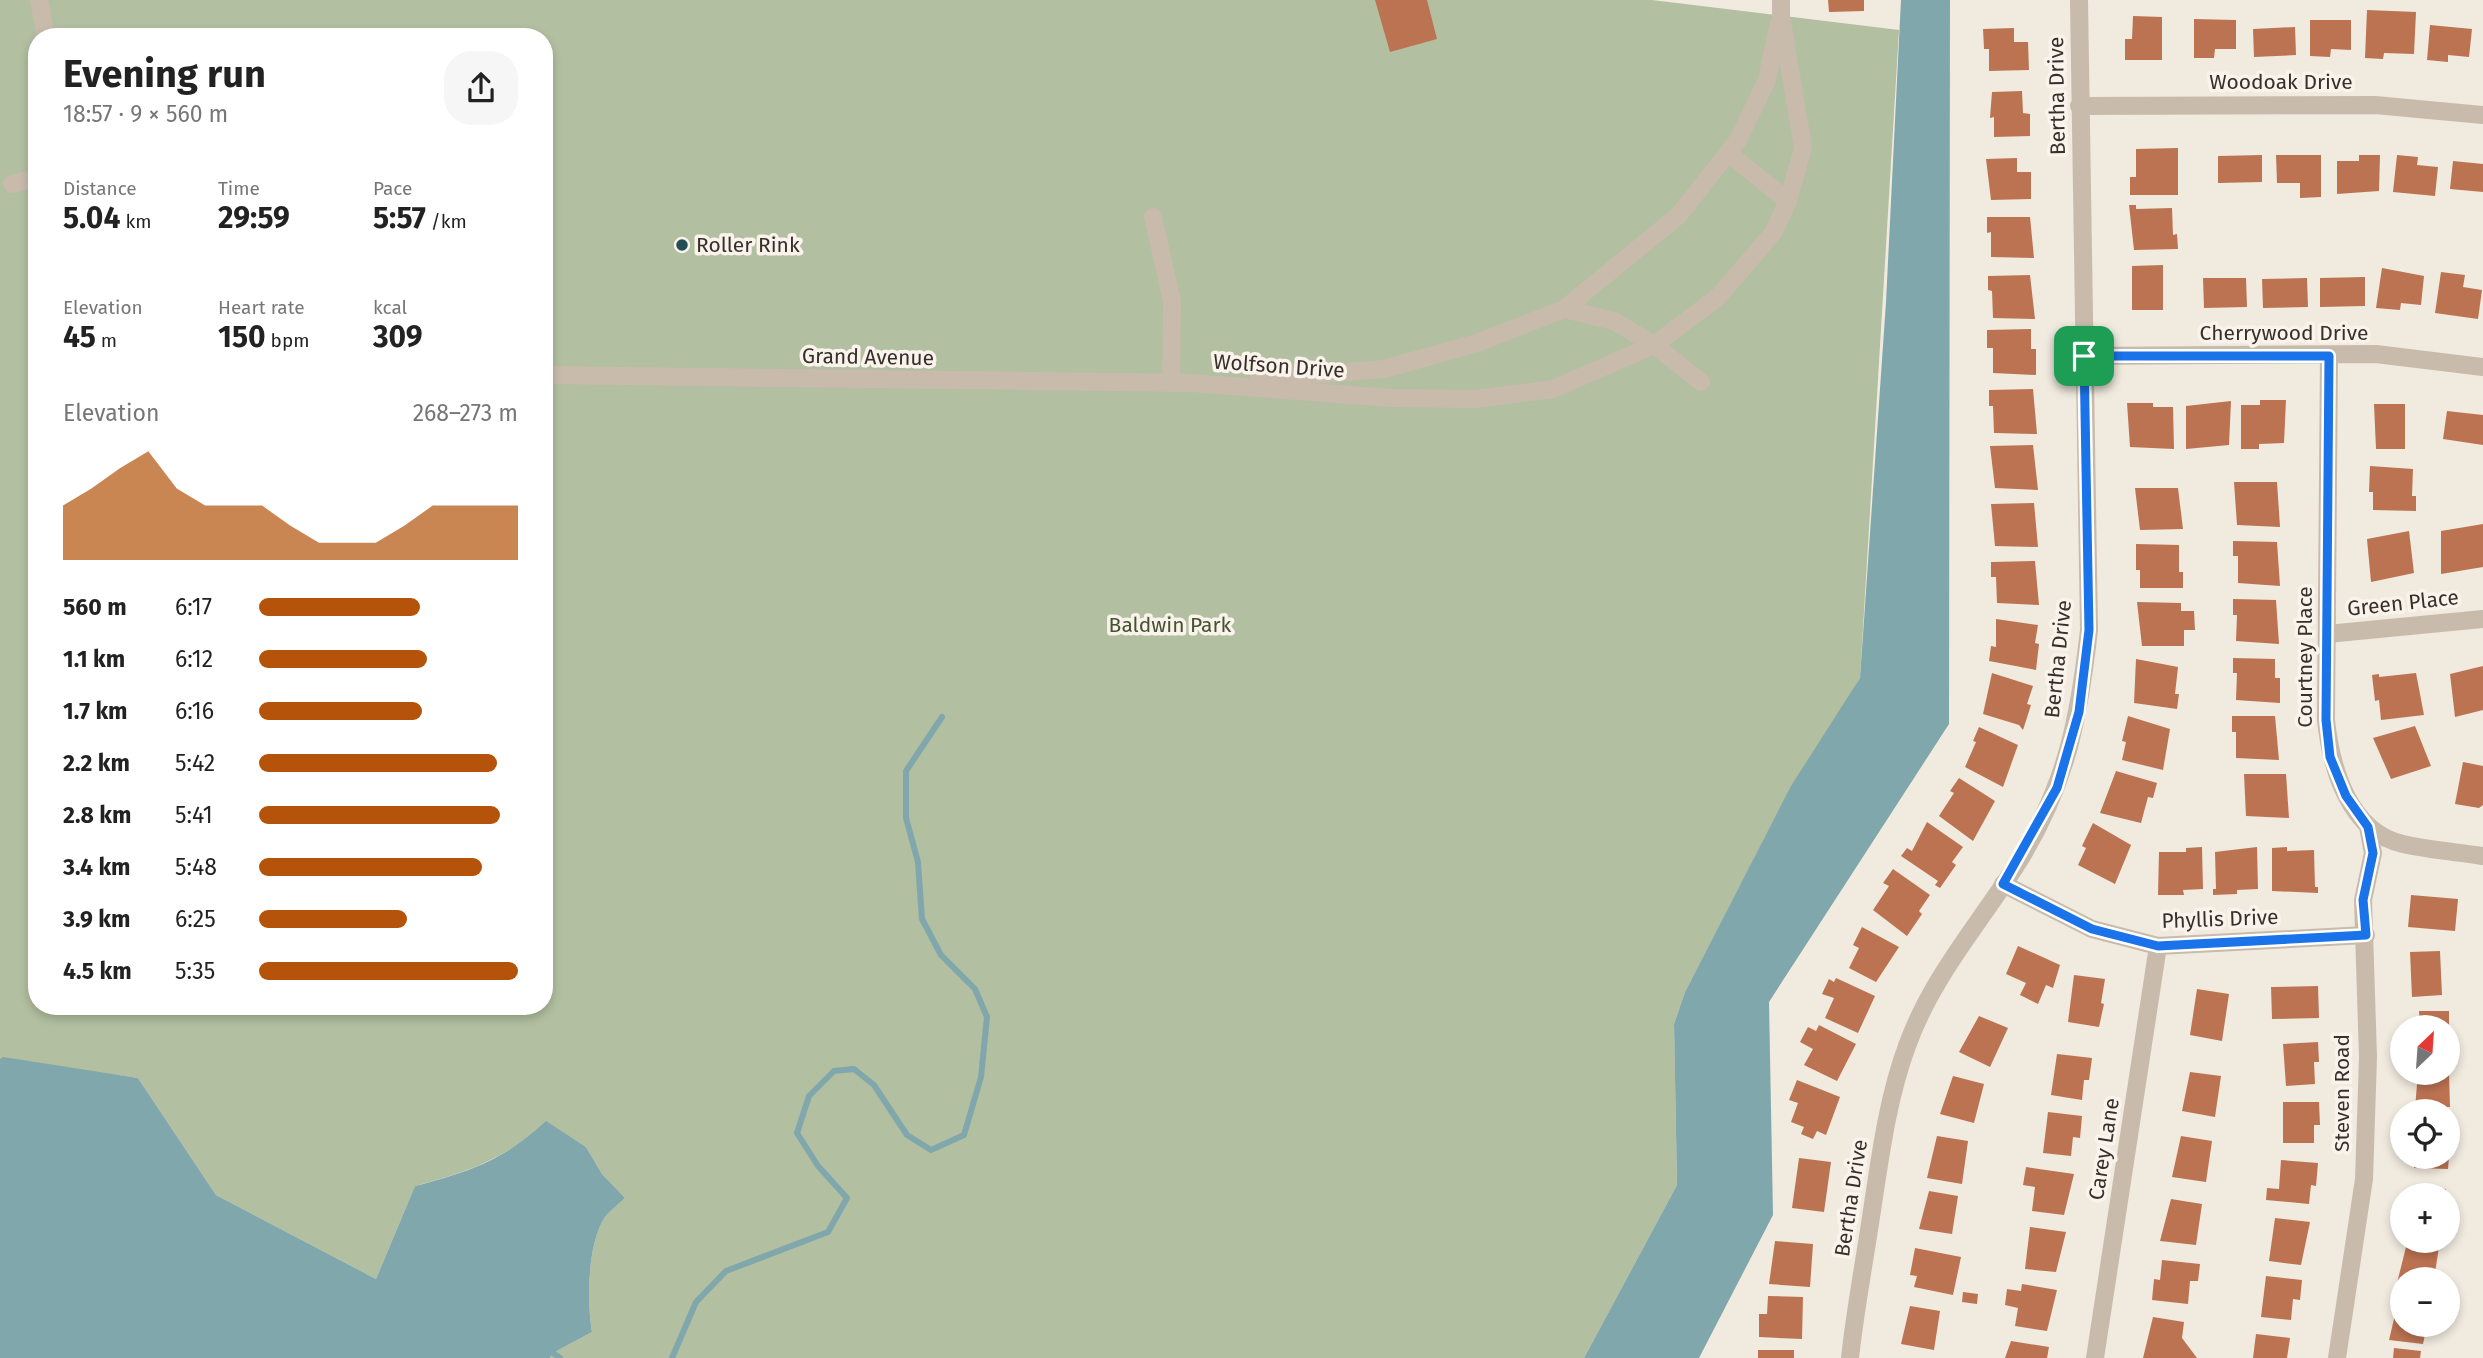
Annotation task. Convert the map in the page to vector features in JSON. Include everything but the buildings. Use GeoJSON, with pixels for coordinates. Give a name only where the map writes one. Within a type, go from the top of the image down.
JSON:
{"type":"FeatureCollection","features":[{"type":"Feature","properties":{"kind":"street"},"geometry":{"type":"LineString","coordinates":[[39,0],[44,28]]}},
{"type":"Feature","properties":{"kind":"street","name":"Bertha Drive"},"geometry":{"type":"LineString","coordinates":[[1850,1358],[1885,1125],[1906,1046],[1927,1000],[1952,958],[2003,884],[2057,788],[2079,712],[2089,630],[2079,0]]}},
{"type":"Feature","properties":{"kind":"street","name":"Wolfson Drive"},"geometry":{"type":"LineString","coordinates":[[1191,383],[1384,369],[1477,343],[1564,309],[1679,215],[1738,141],[1767,80],[1781,8]]}},
{"type":"Feature","properties":{"kind":"street","name":"Wolfson Drive"},"geometry":{"type":"LineString","coordinates":[[1191,383],[1391,398],[1475,399],[1553,389],[1654,345],[1718,297],[1747,267],[1773,233],[1788,201],[1802,148],[1781,8]]}},
{"type":"Feature","properties":{"kind":"street","name":"Woodoak Drive"},"geometry":{"type":"LineString","coordinates":[[2080,106],[2375,105],[2483,114]]}},
{"type":"Feature","properties":{"kind":"street"},"geometry":{"type":"LineString","coordinates":[[1728,153],[1788,201]]}},
{"type":"Feature","properties":{"kind":"street"},"geometry":{"type":"LineString","coordinates":[[12,184],[28,180]]}},
{"type":"Feature","properties":{"kind":"street"},"geometry":{"type":"LineString","coordinates":[[1153,217],[1171,301],[1171,383]]}},
{"type":"Feature","properties":{"kind":"street"},"geometry":{"type":"LineString","coordinates":[[1564,309],[1614,321],[1654,345],[1701,382]]}},
{"type":"Feature","properties":{"kind":"street","name":"Cherrywood Drive"},"geometry":{"type":"LineString","coordinates":[[2084,356],[2376,355],[2483,368]]}},
{"type":"Feature","properties":{"kind":"street","name":"Courtney Place"},"geometry":{"type":"LineString","coordinates":[[2329,356],[2326,388],[2326,720],[2330,757],[2346,796],[2368,827],[2400,844],[2483,856]]}},
{"type":"Feature","properties":{"kind":"street","name":"Grand Avenue"},"geometry":{"type":"LineString","coordinates":[[553,375],[1191,383]]}},
{"type":"Feature","properties":{"kind":"street","name":"Green Place"},"geometry":{"type":"LineString","coordinates":[[2328,634],[2483,619]]}},
{"type":"Feature","properties":{"kind":"street","name":"Steven Road"},"geometry":{"type":"LineString","coordinates":[[2337,1358],[2364,1179],[2366,935],[2363,900],[2373,853],[2368,827]]}},
{"type":"Feature","properties":{"kind":"street","name":"Phyllis Drive"},"geometry":{"type":"LineString","coordinates":[[2003,884],[2092,929],[2158,946],[2366,935]]}},
{"type":"Feature","properties":{"kind":"street","name":"Carey Lane"},"geometry":{"type":"LineString","coordinates":[[2095,1358],[2158,946]]}},
{"type":"Feature","properties":{"kind":"green space","name":"Baldwin Park"},"geometry":{"type":"Polygon","coordinates":[[[0,0],[1652,0],[1899,30],[1860,678],[1771,826],[1685,992],[1674,1024],[1677,1185],[1584,1358],[550,1358],[553,1353],[592,1332],[589,1290],[595,1242],[607,1214],[625,1198],[602,1174],[586,1147],[546,1122],[515,1146],[485,1163],[415,1186],[376,1279],[216,1195],[138,1078],[0,1059],[0,0]]]}},
{"type":"Feature","properties":{"kind":"water"},"geometry":{"type":"Polygon","coordinates":[[[1901,0],[1950,0],[1949,724],[1769,1002],[1773,1215],[1699,1358],[1584,1358],[1677,1185],[1674,1024],[1685,992],[1791,786],[1860,678],[1886,302],[1901,0]]]}},
{"type":"Feature","properties":{"kind":"water"},"geometry":{"type":"Polygon","coordinates":[[[3,1057],[138,1078],[216,1195],[376,1279],[415,1186],[485,1163],[515,1146],[546,1121],[586,1147],[602,1174],[625,1198],[605,1217],[595,1242],[589,1290],[592,1332],[553,1353],[550,1358],[0,1358],[0,1059],[3,1057]]]}},
{"type":"Feature","properties":{"kind":"waterway"},"geometry":{"type":"LineString","coordinates":[[672,1358],[696,1302],[726,1271],[828,1232],[847,1198],[818,1166],[797,1133],[809,1096],[834,1071],[854,1069],[874,1085],[907,1135],[931,1150],[964,1135],[981,1077],[987,1017],[975,989],[941,955],[922,919],[918,862],[906,818],[906,771],[942,717]]}},
{"type":"Feature","properties":{"kind":"waterway"},"geometry":{"type":"LineString","coordinates":[[553,1353],[560,1358]]}},
{"type":"Feature","properties":{"kind":"place","name":"Roller Rink"},"geometry":{"type":"Point","coordinates":[682,245]}},
{"type":"Feature","properties":{"kind":"route"},"geometry":{"type":"LineString","coordinates":[[2084,356],[2329,356],[2326,388],[2326,720],[2330,757],[2346,796],[2368,827],[2373,853],[2366,874],[2363,900],[2366,935],[2158,946],[2092,929],[2003,884],[2020,859],[2057,788],[2079,712],[2089,630],[2084,356]]}}]}
